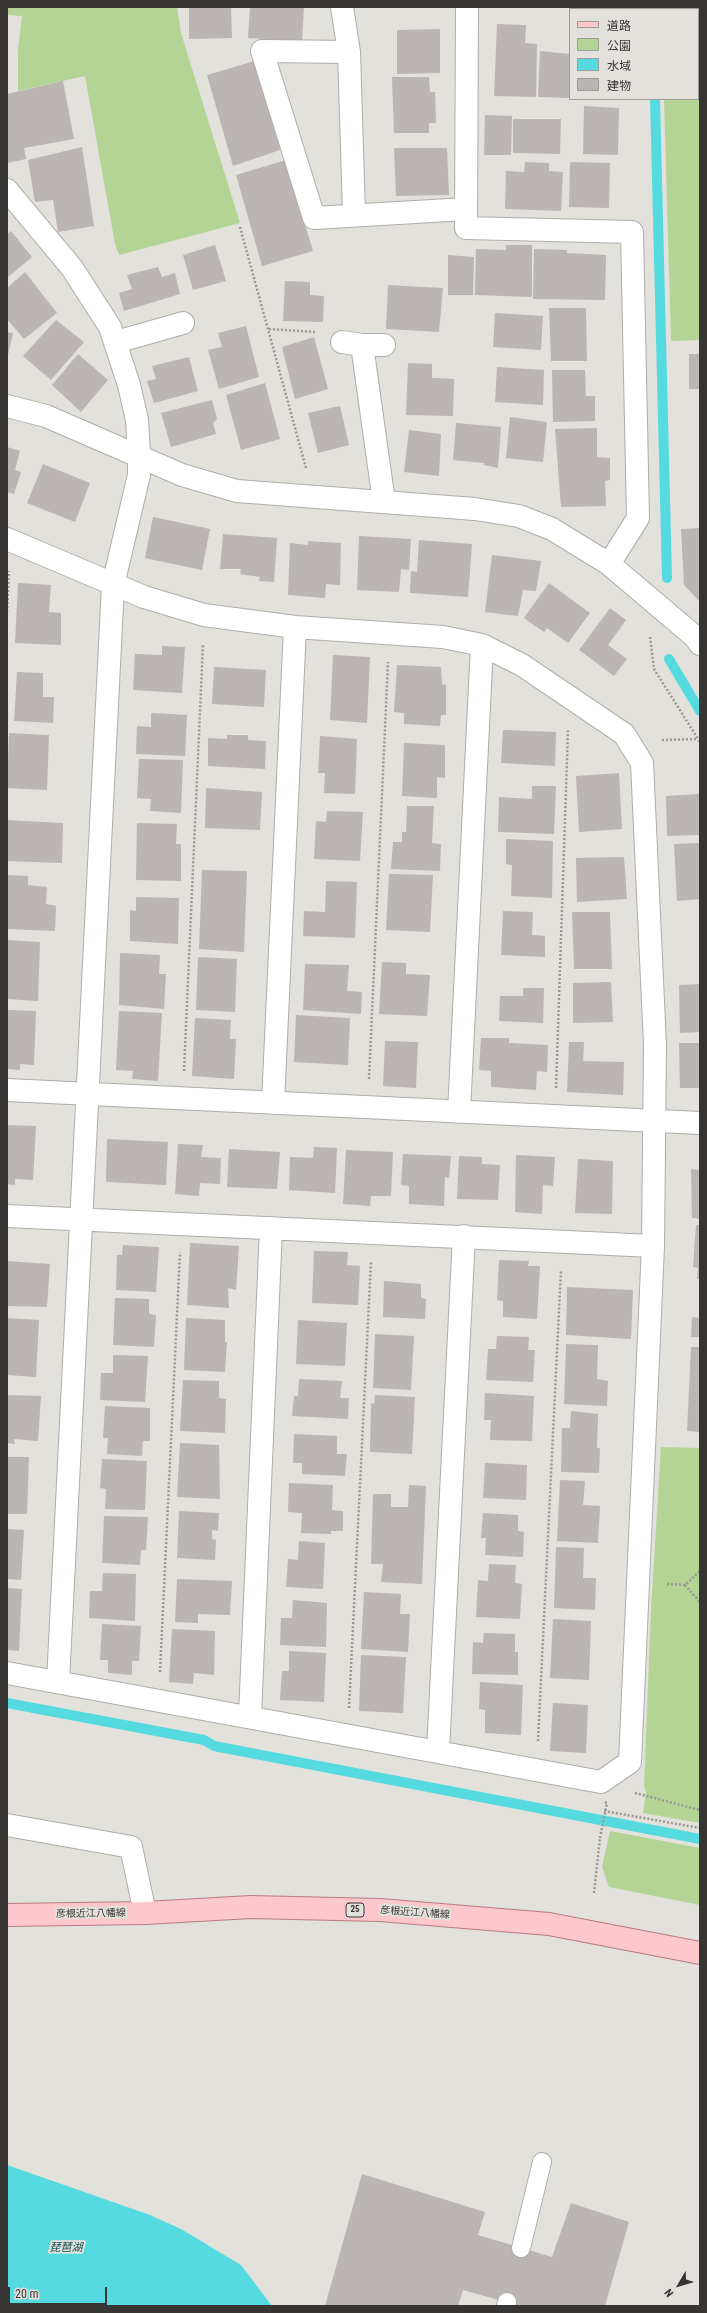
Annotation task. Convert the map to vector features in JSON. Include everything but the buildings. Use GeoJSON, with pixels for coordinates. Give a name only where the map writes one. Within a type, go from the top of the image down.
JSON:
{"type":"FeatureCollection","features":[{"type":"Feature","properties":{"kind":"main road","name":"彦根近江八幡線"},"geometry":{"type":"LineString","coordinates":[[7,1915],[145,1913],[251,1907],[380,1910],[548,1924],[700,1953]]}},
{"type":"Feature","properties":{"kind":"street"},"geometry":{"type":"LineString","coordinates":[[342,7],[349,52],[354,214]]}},
{"type":"Feature","properties":{"kind":"street"},"geometry":{"type":"LineString","coordinates":[[467,7],[466,228],[632,232],[638,518],[609,564]]}},
{"type":"Feature","properties":{"kind":"street"},"geometry":{"type":"LineString","coordinates":[[349,52],[262,51],[314,218],[354,214],[466,208]]}},
{"type":"Feature","properties":{"kind":"street"},"geometry":{"type":"LineString","coordinates":[[7,190],[72,268],[110,327],[116,342],[137,420],[140,475],[113,585],[58,1682]]}},
{"type":"Feature","properties":{"kind":"street"},"geometry":{"type":"LineString","coordinates":[[116,342],[182,323]]}},
{"type":"Feature","properties":{"kind":"street"},"geometry":{"type":"LineString","coordinates":[[384,345],[352,344],[384,502]]}},
{"type":"Feature","properties":{"kind":"street"},"geometry":{"type":"LineString","coordinates":[[7,406],[46,416],[139,455],[182,475],[237,491],[475,509],[519,516],[552,529],[609,564],[694,636],[700,644]]}},
{"type":"Feature","properties":{"kind":"street"},"geometry":{"type":"LineString","coordinates":[[7,539],[144,597],[204,615],[295,627],[443,637],[482,645],[522,665],[624,734],[642,763],[655,1045],[653,1120],[653,1246],[630,1762],[601,1782],[250,1716],[7,1673]]}},
{"type":"Feature","properties":{"kind":"street"},"geometry":{"type":"LineString","coordinates":[[273,1103],[295,627]]}},
{"type":"Feature","properties":{"kind":"street"},"geometry":{"type":"LineString","coordinates":[[459,1112],[482,645]]}},
{"type":"Feature","properties":{"kind":"street"},"geometry":{"type":"LineString","coordinates":[[7,1090],[700,1123]]}},
{"type":"Feature","properties":{"kind":"street"},"geometry":{"type":"LineString","coordinates":[[7,1216],[464,1236],[653,1246]]}},
{"type":"Feature","properties":{"kind":"street"},"geometry":{"type":"LineString","coordinates":[[250,1716],[271,1228]]}},
{"type":"Feature","properties":{"kind":"street"},"geometry":{"type":"LineString","coordinates":[[438,1751],[464,1236]]}},
{"type":"Feature","properties":{"kind":"street"},"geometry":{"type":"LineString","coordinates":[[7,1825],[131,1846],[145,1913]]}},
{"type":"Feature","properties":{"kind":"lane"},"geometry":{"type":"LineString","coordinates":[[521,2248],[542,2162]]}},
{"type":"Feature","properties":{"kind":"path"},"geometry":{"type":"LineString","coordinates":[[240,227],[308,473]]}},
{"type":"Feature","properties":{"kind":"path"},"geometry":{"type":"LineString","coordinates":[[269,329],[324,332],[352,344]]}},
{"type":"Feature","properties":{"kind":"path"},"geometry":{"type":"LineString","coordinates":[[7,612],[9,563]]}},
{"type":"Feature","properties":{"kind":"path"},"geometry":{"type":"LineString","coordinates":[[183,1099],[204,615]]}},
{"type":"Feature","properties":{"kind":"path"},"geometry":{"type":"LineString","coordinates":[[367,1108],[389,634]]}},
{"type":"Feature","properties":{"kind":"path"},"geometry":{"type":"LineString","coordinates":[[650,634],[654,669],[699,740]]}},
{"type":"Feature","properties":{"kind":"path"},"geometry":{"type":"LineString","coordinates":[[556,1116],[569,697]]}},
{"type":"Feature","properties":{"kind":"path"},"geometry":{"type":"LineString","coordinates":[[633,749],[655,740],[699,740]]}},
{"type":"Feature","properties":{"kind":"path"},"geometry":{"type":"LineString","coordinates":[[159,1701],[182,1224]]}},
{"type":"Feature","properties":{"kind":"path"},"geometry":{"type":"LineString","coordinates":[[347,1734],[373,1232]]}},
{"type":"Feature","properties":{"kind":"path"},"geometry":{"type":"LineString","coordinates":[[536,1769],[562,1241]]}},
{"type":"Feature","properties":{"kind":"path"},"geometry":{"type":"LineString","coordinates":[[700,1571],[685,1585],[700,1602]]}},
{"type":"Feature","properties":{"kind":"path"},"geometry":{"type":"LineString","coordinates":[[615,1773],[636,1795],[700,1810]]}},
{"type":"Feature","properties":{"kind":"path"},"geometry":{"type":"LineString","coordinates":[[594,1893],[600,1838],[607,1803],[604,1802]]}},
{"type":"Feature","properties":{"kind":"green space"},"geometry":{"type":"Polygon","coordinates":[[[7,7],[177,7],[181,33],[240,223],[119,255],[115,244],[85,76],[18,91],[18,50],[22,16],[7,15],[7,7]]]}},
{"type":"Feature","properties":{"kind":"green space"},"geometry":{"type":"Polygon","coordinates":[[[700,7],[700,340],[671,341],[664,100],[699,100],[699,8],[661,8],[700,7]]]}},
{"type":"Feature","properties":{"kind":"green space"},"geometry":{"type":"Polygon","coordinates":[[[661,1447],[700,1448],[700,1823],[643,1813],[646,1792],[644,1786],[651,1609],[661,1447]]]}},
{"type":"Feature","properties":{"kind":"green space"},"geometry":{"type":"Polygon","coordinates":[[[610,1831],[700,1848],[700,1905],[609,1887],[602,1867],[610,1831]]]}},
{"type":"Feature","properties":{"kind":"water","name":"琵琶湖"},"geometry":{"type":"Polygon","coordinates":[[[7,2165],[150,2215],[181,2229],[241,2265],[272,2306],[7,2306],[7,2165]]]}},
{"type":"Feature","properties":{"kind":"waterway"},"geometry":{"type":"LineString","coordinates":[[655,100],[667,578]]}},
{"type":"Feature","properties":{"kind":"waterway"},"geometry":{"type":"LineString","coordinates":[[669,659],[700,711]]}},
{"type":"Feature","properties":{"kind":"waterway"},"geometry":{"type":"LineString","coordinates":[[7,1703],[204,1740],[214,1746],[700,1839]]}}]}
